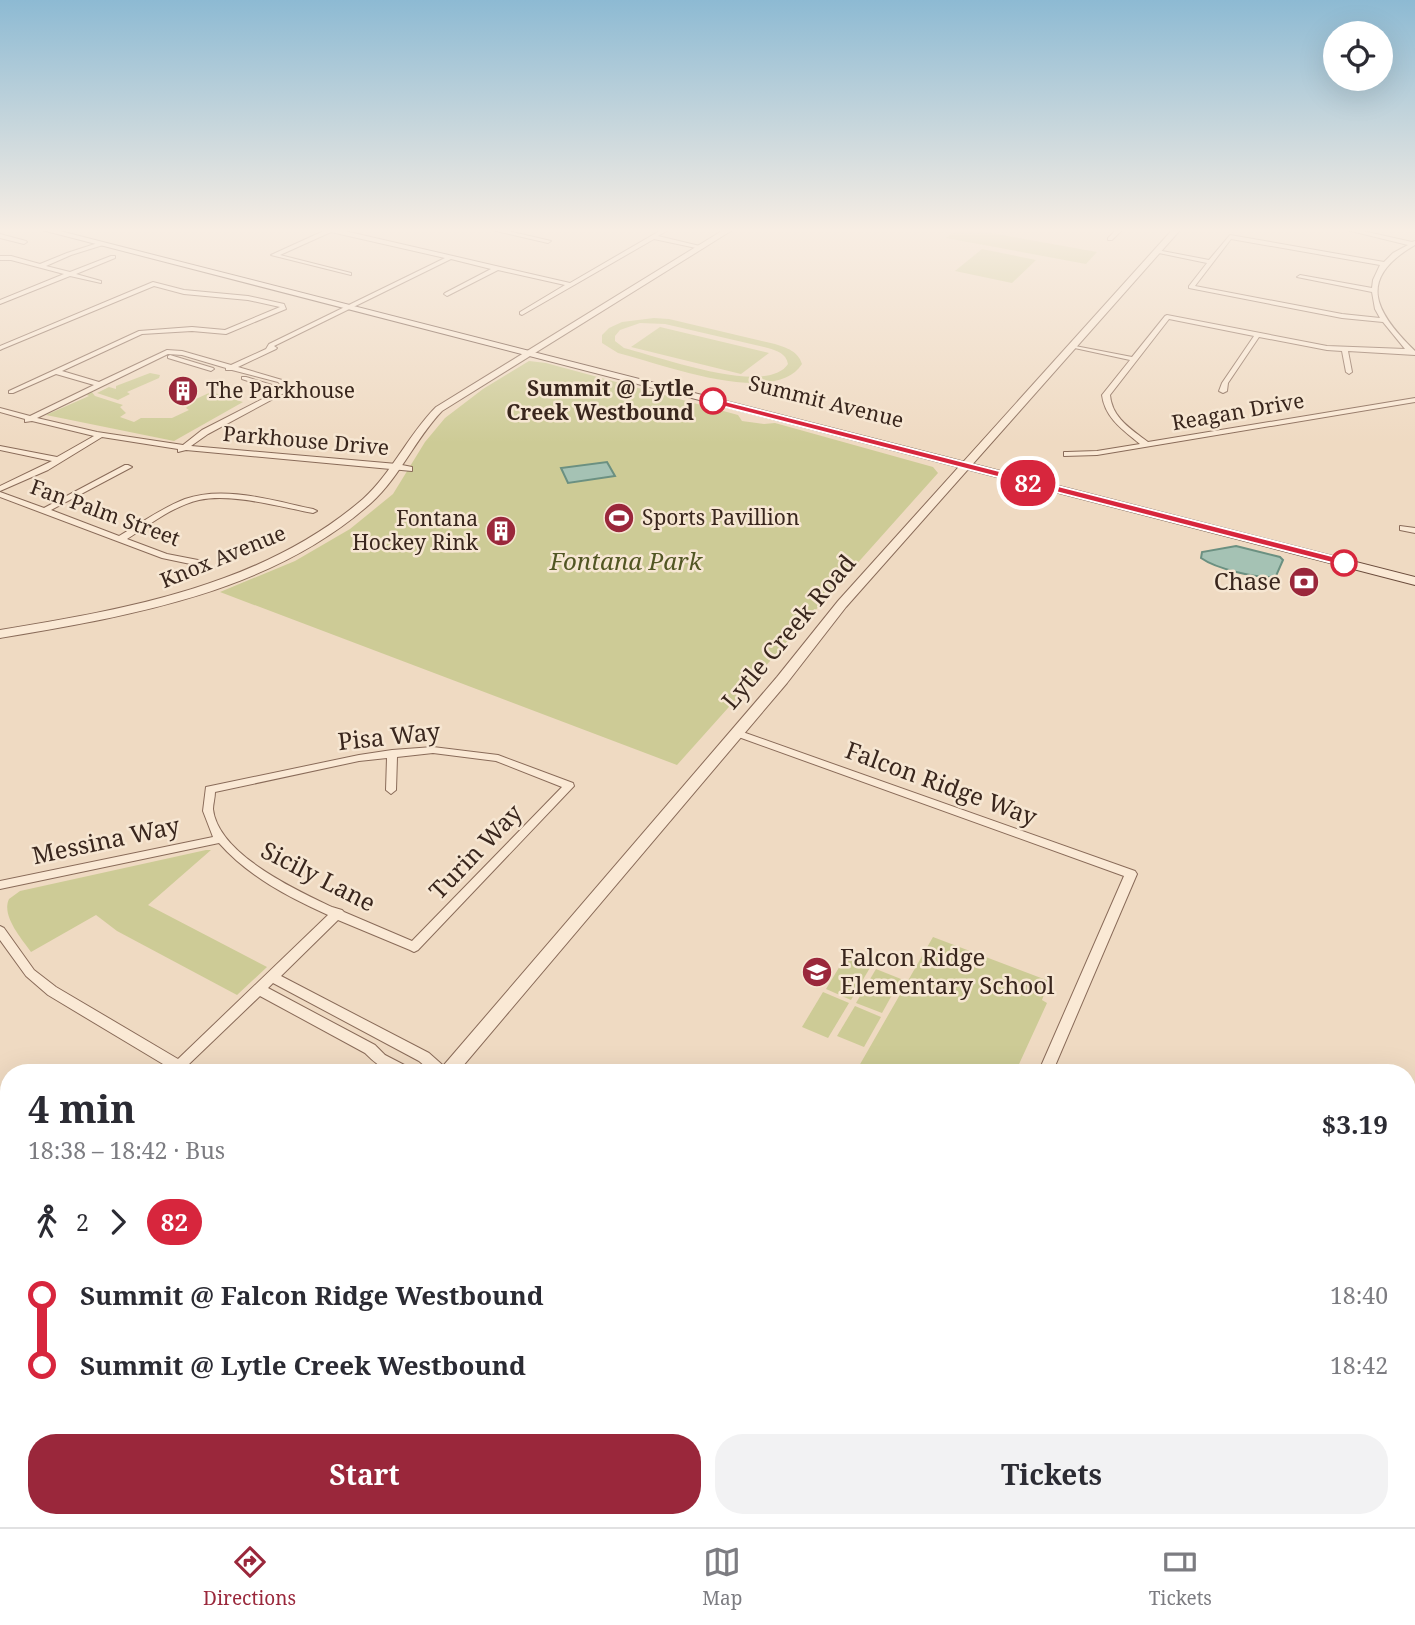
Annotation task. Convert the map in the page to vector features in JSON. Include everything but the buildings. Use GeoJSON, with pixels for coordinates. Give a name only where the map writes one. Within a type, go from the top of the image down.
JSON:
{"type":"FeatureCollection","features":[{"type":"Feature","properties":{"kind":"main road","name":"Summit Avenue"},"geometry":{"type":"LineString","coordinates":[[331,300],[355,306]]}},
{"type":"Feature","properties":{"kind":"main road","name":"Summit Avenue"},"geometry":{"type":"LineString","coordinates":[[333,300],[968,462],[1415,572]]}},
{"type":"Feature","properties":{"kind":"main road","name":"Summit Avenue"},"geometry":{"type":"LineString","coordinates":[[968,462],[1415,581]]}},
{"type":"Feature","properties":{"kind":"street"},"geometry":{"type":"LineString","coordinates":[[0,348],[114,300]]}},
{"type":"Feature","properties":{"kind":"street"},"geometry":{"type":"LineString","coordinates":[[11,391],[141,332],[192,329],[226,332],[284,308],[282,305],[258,300]]}},
{"type":"Feature","properties":{"kind":"street"},"geometry":{"type":"LineString","coordinates":[[226,370],[310,331],[309,328],[366,300]]}},
{"type":"Feature","properties":{"kind":"street"},"geometry":{"type":"LineString","coordinates":[[522,313],[544,300]]}},
{"type":"Feature","properties":{"kind":"street","name":"Knox Avenue"},"geometry":{"type":"LineString","coordinates":[[0,634],[123,612],[240,575],[296,549],[334,527],[368,500],[395,469],[414,435],[439,409],[615,300]]}},
{"type":"Feature","properties":{"kind":"street","name":"Lytle Creek Road"},"geometry":{"type":"LineString","coordinates":[[452,1064],[737,733],[842,604],[1113,300]]}},
{"type":"Feature","properties":{"kind":"street"},"geometry":{"type":"LineString","coordinates":[[1260,300],[1342,316],[1383,320]]}},
{"type":"Feature","properties":{"kind":"street"},"geometry":{"type":"LineString","coordinates":[[1375,300],[1383,320],[1413,353]]}},
{"type":"Feature","properties":{"kind":"street"},"geometry":{"type":"LineString","coordinates":[[1147,445],[1115,419],[1106,401],[1110,389],[1167,317],[1345,350],[1413,353]]}},
{"type":"Feature","properties":{"kind":"street"},"geometry":{"type":"LineString","coordinates":[[1223,391],[1225,383],[1258,334]]}},
{"type":"Feature","properties":{"kind":"street"},"geometry":{"type":"LineString","coordinates":[[1072,346],[1134,359]]}},
{"type":"Feature","properties":{"kind":"street"},"geometry":{"type":"LineString","coordinates":[[1345,350],[1349,372]]}},
{"type":"Feature","properties":{"kind":"street"},"geometry":{"type":"LineString","coordinates":[[26,420],[160,354],[182,352],[284,391],[205,432],[181,450]]}},
{"type":"Feature","properties":{"kind":"street"},"geometry":{"type":"LineString","coordinates":[[55,371],[97,384]]}},
{"type":"Feature","properties":{"kind":"street","name":"Reagan Drive"},"geometry":{"type":"LineString","coordinates":[[1067,454],[1097,453],[1415,400]]}},
{"type":"Feature","properties":{"kind":"street","name":"Parkhouse Drive"},"geometry":{"type":"LineString","coordinates":[[0,410],[26,420]]}},
{"type":"Feature","properties":{"kind":"street","name":"Parkhouse Drive"},"geometry":{"type":"LineString","coordinates":[[0,416],[94,436],[181,450],[395,469]]}},
{"type":"Feature","properties":{"kind":"street"},"geometry":{"type":"LineString","coordinates":[[0,489],[15,484],[94,436]]}},
{"type":"Feature","properties":{"kind":"street"},"geometry":{"type":"LineString","coordinates":[[0,448],[55,459]]}},
{"type":"Feature","properties":{"kind":"street"},"geometry":{"type":"LineString","coordinates":[[45,510],[128,467]]}},
{"type":"Feature","properties":{"kind":"street","name":"Fan Palm Street"},"geometry":{"type":"LineString","coordinates":[[0,489],[45,510],[165,556],[200,563]]}},
{"type":"Feature","properties":{"kind":"street"},"geometry":{"type":"LineString","coordinates":[[120,539],[200,497],[252,501],[313,511]]}},
{"type":"Feature","properties":{"kind":"street"},"geometry":{"type":"LineString","coordinates":[[1403,528],[1415,531]]}},
{"type":"Feature","properties":{"kind":"street","name":"Falcon Ridge Way"},"geometry":{"type":"LineString","coordinates":[[737,733],[1131,874],[1049,1064]]}},
{"type":"Feature","properties":{"kind":"street","name":"Pisa Way"},"geometry":{"type":"LineString","coordinates":[[210,790],[359,758],[433,750],[498,758],[569,786]]}},
{"type":"Feature","properties":{"kind":"street"},"geometry":{"type":"LineString","coordinates":[[391,790],[392,753]]}},
{"type":"Feature","properties":{"kind":"street","name":"Turin Way"},"geometry":{"type":"LineString","coordinates":[[414,947],[569,786]]}},
{"type":"Feature","properties":{"kind":"street","name":"Sicily Lane"},"geometry":{"type":"LineString","coordinates":[[210,790],[208,812],[221,839],[244,864],[280,887],[414,947]]}},
{"type":"Feature","properties":{"kind":"street","name":"Messina Way"},"geometry":{"type":"LineString","coordinates":[[0,885],[221,839]]}},
{"type":"Feature","properties":{"kind":"street"},"geometry":{"type":"LineString","coordinates":[[190,1064],[259,989],[338,913]]}},
{"type":"Feature","properties":{"kind":"street"},"geometry":{"type":"LineString","coordinates":[[0,931],[30,973],[52,991],[174,1064]]}},
{"type":"Feature","properties":{"kind":"street"},"geometry":{"type":"LineString","coordinates":[[272,977],[433,1064]]}},
{"type":"Feature","properties":{"kind":"street"},"geometry":{"type":"LineString","coordinates":[[259,989],[370,1049],[390,1064]]}},
{"type":"Feature","properties":{"kind":"street"},"geometry":{"type":"LineString","coordinates":[[370,1049],[383,1036]]}},
{"type":"Feature","properties":{"kind":"green space"},"geometry":{"type":"Polygon","coordinates":[[[669,319],[779,345],[795,353],[802,364],[788,377],[767,382],[715,379],[618,353],[602,343],[602,335],[622,322],[669,319]],[[640,323],[620,330],[615,341],[624,348],[661,359],[736,376],[758,377],[776,373],[788,364],[778,351],[665,324],[640,323]]]}},
{"type":"Feature","properties":{"kind":"green space"},"geometry":{"type":"Polygon","coordinates":[[[660,327],[769,353],[741,374],[631,347],[660,327]]]}},
{"type":"Feature","properties":{"kind":"green space","name":"Fontana Park"},"geometry":{"type":"Polygon","coordinates":[[[529,361],[546,363],[738,415],[742,421],[775,423],[933,467],[938,473],[677,765],[220,592],[295,561],[350,529],[393,494],[425,442],[445,418],[483,389],[529,361]]]}},
{"type":"Feature","properties":{"kind":"green space"},"geometry":{"type":"Polygon","coordinates":[[[150,373],[160,375],[159,378],[127,392],[130,394],[118,400],[97,393],[109,387],[116,389],[116,386],[150,373]]]}},
{"type":"Feature","properties":{"kind":"green space"},"geometry":{"type":"Polygon","coordinates":[[[91,391],[95,396],[123,405],[120,407],[126,413],[120,417],[134,422],[141,418],[172,418],[189,410],[186,408],[188,406],[183,405],[211,392],[243,402],[174,441],[46,415],[89,396],[85,394],[91,391]]]}},
{"type":"Feature","properties":{"kind":"green space"},"geometry":{"type":"Polygon","coordinates":[[[211,850],[148,905],[267,967],[237,995],[117,931],[96,915],[31,952],[10,920],[7,906],[9,899],[20,891],[211,850]]]}},
{"type":"Feature","properties":{"kind":"green space"},"geometry":{"type":"Polygon","coordinates":[[[933,937],[1049,981],[1042,1000],[1047,1003],[1019,1064],[860,1064],[933,937]]]}},
{"type":"Feature","properties":{"kind":"green space"},"geometry":{"type":"Polygon","coordinates":[[[846,956],[871,966],[851,1000],[826,989],[846,956]]]}},
{"type":"Feature","properties":{"kind":"green space"},"geometry":{"type":"Polygon","coordinates":[[[876,969],[901,979],[882,1013],[856,1003],[876,969]]]}},
{"type":"Feature","properties":{"kind":"green space"},"geometry":{"type":"Polygon","coordinates":[[[823,992],[849,1003],[828,1038],[802,1027],[823,992]]]}},
{"type":"Feature","properties":{"kind":"green space"},"geometry":{"type":"Polygon","coordinates":[[[855,1006],[881,1017],[864,1047],[837,1036],[855,1006]]]}},
{"type":"Feature","properties":{"kind":"shaded area"},"geometry":{"type":"Polygon","coordinates":[[[607,462],[615,476],[568,483],[561,468],[607,462]]]}},
{"type":"Feature","properties":{"kind":"shaded area"},"geometry":{"type":"Polygon","coordinates":[[[1236,546],[1280,557],[1283,560],[1276,576],[1237,572],[1201,558],[1202,552],[1236,546]]]}},
{"type":"Feature","properties":{"kind":"bus line","name":"82"},"geometry":{"type":"LineString","coordinates":[[713,401],[1344,563]]}},
{"type":"Feature","properties":{"kind":"place","name":"The Parkhouse"},"geometry":{"type":"Point","coordinates":[183,391]}},
{"type":"Feature","properties":{"kind":"place","name":"Summit @ Lytle Creek Westbound"},"geometry":{"type":"Point","coordinates":[713,401]}},
{"type":"Feature","properties":{"kind":"place","name":"Sports Pavillion"},"geometry":{"type":"Point","coordinates":[619,518]}},
{"type":"Feature","properties":{"kind":"place","name":"Fontana Hockey Rink"},"geometry":{"type":"Point","coordinates":[501,531]}},
{"type":"Feature","properties":{"kind":"place","name":"Chase"},"geometry":{"type":"Point","coordinates":[1304,582]}},
{"type":"Feature","properties":{"kind":"place","name":"Falcon Ridge Elementary School"},"geometry":{"type":"Point","coordinates":[817,972]}}]}
